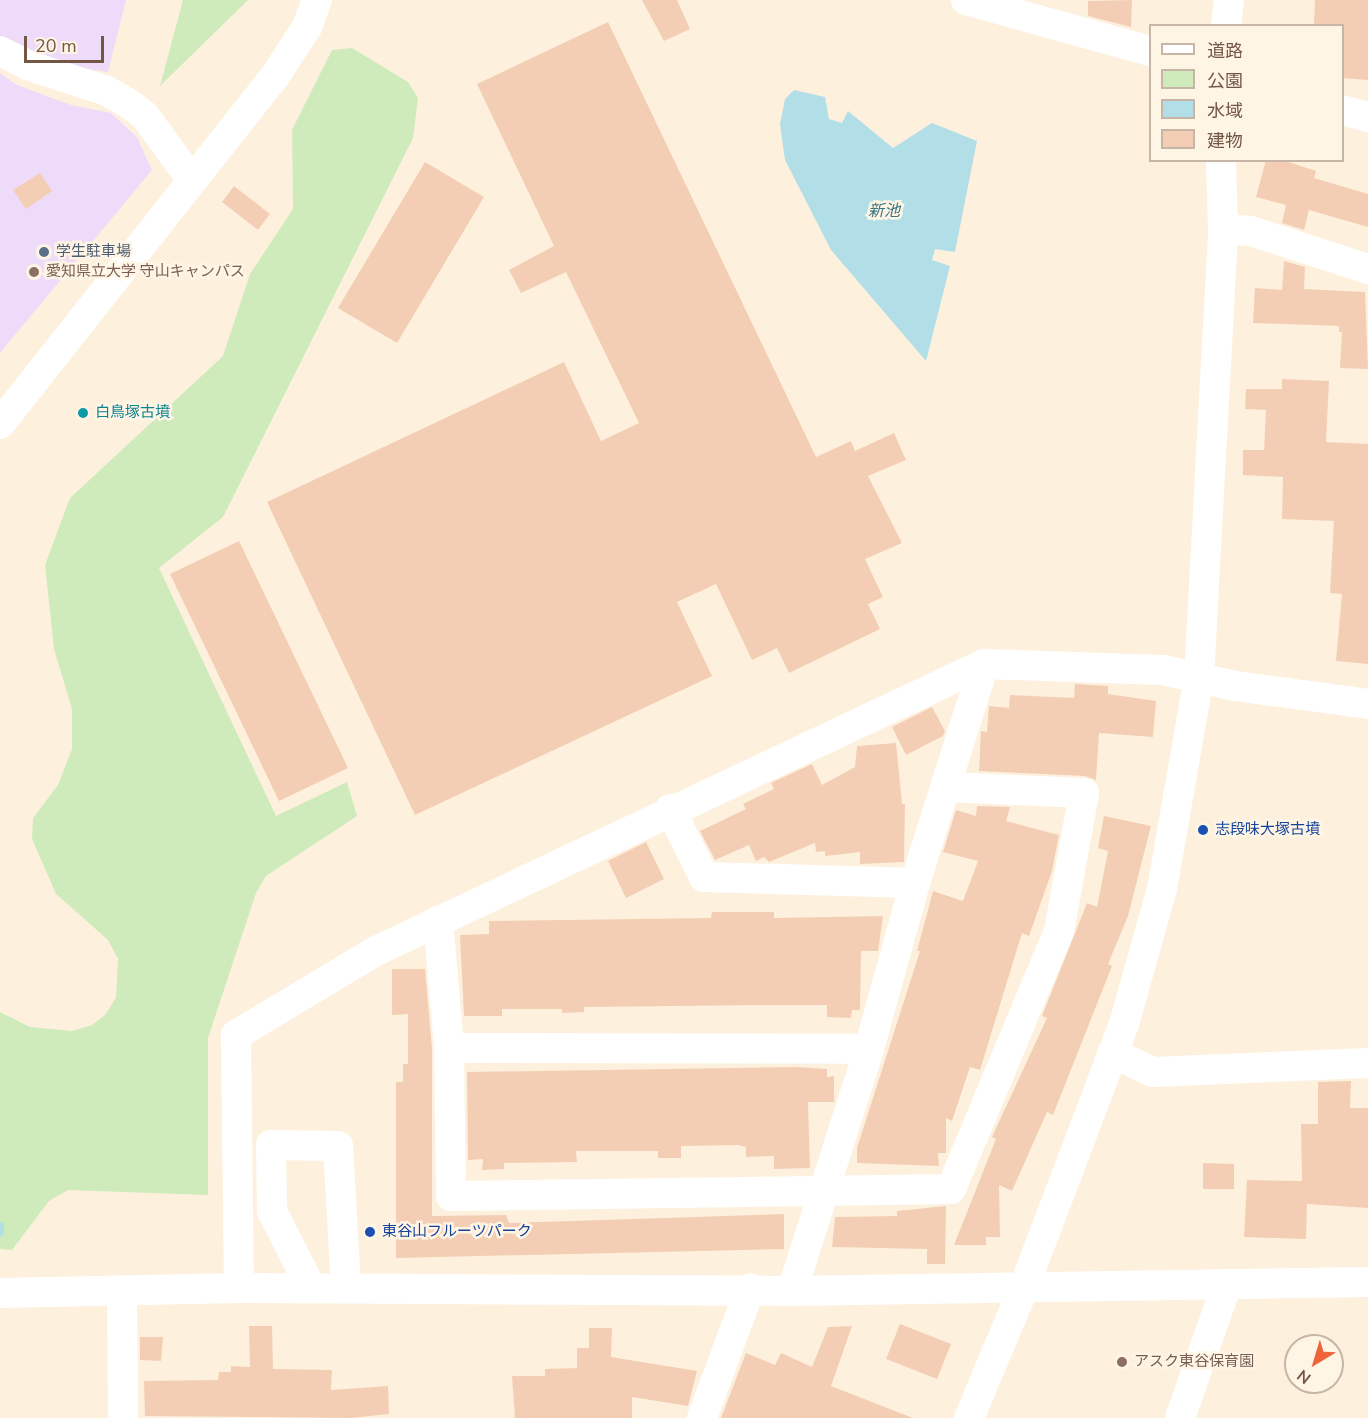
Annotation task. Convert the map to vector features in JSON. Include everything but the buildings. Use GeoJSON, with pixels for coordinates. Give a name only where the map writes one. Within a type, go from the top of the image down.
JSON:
{"type":"FeatureCollection","features":[{"type":"Feature","properties":{"kind":"street"},"geometry":{"type":"LineString","coordinates":[[0,424],[191,178],[275,76],[307,27],[317,0]]}},
{"type":"Feature","properties":{"kind":"street"},"geometry":{"type":"LineString","coordinates":[[966,0],[1002,4],[1149,51]]}},
{"type":"Feature","properties":{"kind":"street"},"geometry":{"type":"LineString","coordinates":[[1226,24],[1228,0]]}},
{"type":"Feature","properties":{"kind":"street"},"geometry":{"type":"LineString","coordinates":[[0,51],[27,64],[107,91],[128,103],[145,116],[191,178]]}},
{"type":"Feature","properties":{"kind":"street"},"geometry":{"type":"LineString","coordinates":[[1344,111],[1368,117]]}},
{"type":"Feature","properties":{"kind":"street"},"geometry":{"type":"LineString","coordinates":[[969,1418],[1024,1287],[1112,1053],[1162,889],[1199,677],[1223,229],[1221,162]]}},
{"type":"Feature","properties":{"kind":"street"},"geometry":{"type":"LineString","coordinates":[[1223,229],[1251,231],[1368,269]]}},
{"type":"Feature","properties":{"kind":"street"},"geometry":{"type":"LineString","coordinates":[[792,1291],[869,1049],[915,883],[984,664]]}},
{"type":"Feature","properties":{"kind":"street"},"geometry":{"type":"LineString","coordinates":[[239,1288],[236,1035],[376,951],[670,809],[984,664],[1163,670],[1235,686],[1368,704]]}},
{"type":"Feature","properties":{"kind":"street"},"geometry":{"type":"LineString","coordinates":[[438,921],[449,1048],[451,1196],[951,1189],[1059,931],[1084,793],[946,787]]}},
{"type":"Feature","properties":{"kind":"street"},"geometry":{"type":"LineString","coordinates":[[670,809],[704,877],[915,883]]}},
{"type":"Feature","properties":{"kind":"street"},"geometry":{"type":"LineString","coordinates":[[449,1048],[869,1049]]}},
{"type":"Feature","properties":{"kind":"street"},"geometry":{"type":"LineString","coordinates":[[1112,1053],[1153,1072],[1368,1063]]}},
{"type":"Feature","properties":{"kind":"street"},"geometry":{"type":"LineString","coordinates":[[311,1288],[272,1211],[271,1145],[338,1146],[346,1288]]}},
{"type":"Feature","properties":{"kind":"street"},"geometry":{"type":"LineString","coordinates":[[1,1293],[239,1288],[792,1291],[1368,1282]]}},
{"type":"Feature","properties":{"kind":"street"},"geometry":{"type":"LineString","coordinates":[[1180,1418],[1227,1284]]}},
{"type":"Feature","properties":{"kind":"street"},"geometry":{"type":"LineString","coordinates":[[702,1418],[750,1289]]}},
{"type":"Feature","properties":{"kind":"street"},"geometry":{"type":"LineString","coordinates":[[122,1291],[123,1418]]}},
{"type":"Feature","properties":{"kind":"shaded area"},"geometry":{"type":"Polygon","coordinates":[[[0,0],[126,0],[108,72],[62,65],[0,38],[0,0]]]}},
{"type":"Feature","properties":{"kind":"shaded area","name":"愛知県立大学 守山キャンパス"},"geometry":{"type":"Polygon","coordinates":[[[0,73],[17,85],[71,105],[111,113],[137,137],[152,170],[0,353],[0,73]]]}},
{"type":"Feature","properties":{"kind":"green space"},"geometry":{"type":"Polygon","coordinates":[[[183,0],[248,0],[160,86],[183,0]]]}},
{"type":"Feature","properties":{"kind":"green space"},"geometry":{"type":"Polygon","coordinates":[[[352,48],[408,82],[418,98],[413,138],[223,517],[159,568],[276,816],[347,782],[357,816],[266,876],[256,893],[208,1038],[208,1195],[68,1190],[49,1201],[12,1250],[0,1249],[0,1012],[30,1027],[72,1031],[92,1025],[106,1014],[116,997],[118,959],[108,940],[56,894],[32,839],[33,818],[58,785],[72,749],[72,709],[54,649],[45,565],[70,498],[223,356],[250,274],[293,209],[292,130],[332,50],[352,48]]]}},
{"type":"Feature","properties":{"kind":"water","name":"新池"},"geometry":{"type":"Polygon","coordinates":[[[794,90],[825,97],[829,119],[842,123],[848,111],[893,148],[932,123],[977,141],[955,252],[935,249],[932,260],[950,266],[926,361],[831,250],[785,160],[780,124],[785,99],[794,90]]]}},
{"type":"Feature","properties":{"kind":"waterway"},"geometry":{"type":"LineString","coordinates":[[0,1226],[0,1232]]}},
{"type":"Feature","properties":{"kind":"place","name":"学生駐車場"},"geometry":{"type":"Point","coordinates":[44,252]}},
{"type":"Feature","properties":{"kind":"place","name":"愛知県立大学 守山キャンパス"},"geometry":{"type":"Point","coordinates":[34,272]}},
{"type":"Feature","properties":{"kind":"place","name":"白鳥塚古墳"},"geometry":{"type":"Point","coordinates":[83,413]}},
{"type":"Feature","properties":{"kind":"place","name":"志段味大塚古墳"},"geometry":{"type":"Point","coordinates":[1203,830]}},
{"type":"Feature","properties":{"kind":"place","name":"東谷山フルーツパーク"},"geometry":{"type":"Point","coordinates":[370,1232]}},
{"type":"Feature","properties":{"kind":"place","name":"アスク東谷保育園"},"geometry":{"type":"Point","coordinates":[1122,1362]}}]}
